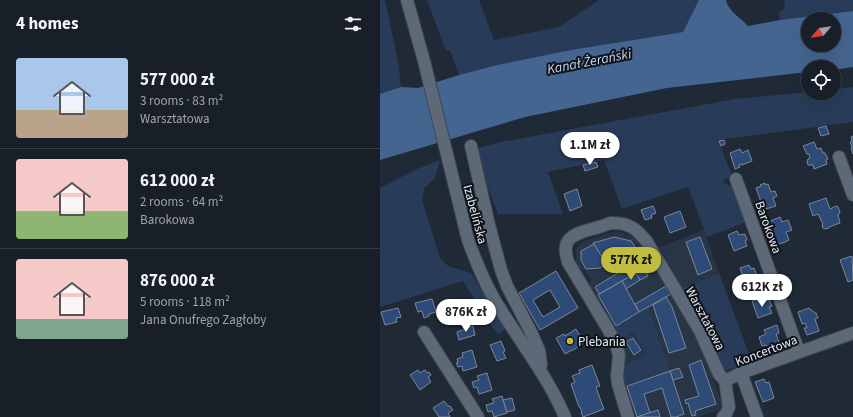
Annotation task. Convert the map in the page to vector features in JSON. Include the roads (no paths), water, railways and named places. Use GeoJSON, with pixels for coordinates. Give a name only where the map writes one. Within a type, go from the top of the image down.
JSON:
{"type":"FeatureCollection","features":[{"type":"Feature","properties":{"kind":"street","name":"Izabelińska"},"geometry":{"type":"LineString","coordinates":[[407,0],[424,62],[468,240],[478,267],[498,306],[540,369],[559,404],[564,417]]}},
{"type":"Feature","properties":{"kind":"street"},"geometry":{"type":"LineString","coordinates":[[471,146],[501,270],[507,286],[539,350],[541,364],[540,369]]}},
{"type":"Feature","properties":{"kind":"street"},"geometry":{"type":"LineString","coordinates":[[839,157],[853,195]]}},
{"type":"Feature","properties":{"kind":"street","name":"Barokowa"},"geometry":{"type":"LineString","coordinates":[[736,179],[799,352]]}},
{"type":"Feature","properties":{"kind":"street","name":"Warsztatowa"},"geometry":{"type":"LineString","coordinates":[[628,417],[618,384],[617,376],[619,355],[616,344],[568,262],[566,248],[568,240],[582,232],[611,223],[622,224],[637,230],[647,242],[696,324],[719,374],[725,381]]}},
{"type":"Feature","properties":{"kind":"street"},"geometry":{"type":"LineString","coordinates":[[424,332],[478,417]]}},
{"type":"Feature","properties":{"kind":"street","name":"Koncertowa"},"geometry":{"type":"LineString","coordinates":[[723,417],[729,407],[725,381],[741,373],[853,333]]}},
{"type":"Feature","properties":{"kind":"street"},"geometry":{"type":"LineString","coordinates":[[741,373],[757,417]]}},
{"type":"Feature","properties":{"kind":"water","name":"Kanał Żerański"},"geometry":{"type":"Polygon","coordinates":[[[699,0],[726,0],[729,8],[748,26],[801,17],[801,52],[841,52],[841,12],[853,11],[853,67],[841,69],[841,60],[801,60],[801,73],[667,88],[525,117],[380,160],[380,94],[401,87],[418,88],[497,65],[571,50],[683,32],[699,0]]]}},
{"type":"Feature","properties":{"kind":"place","name":"Plebania"},"geometry":{"type":"Point","coordinates":[570,341]}}]}
